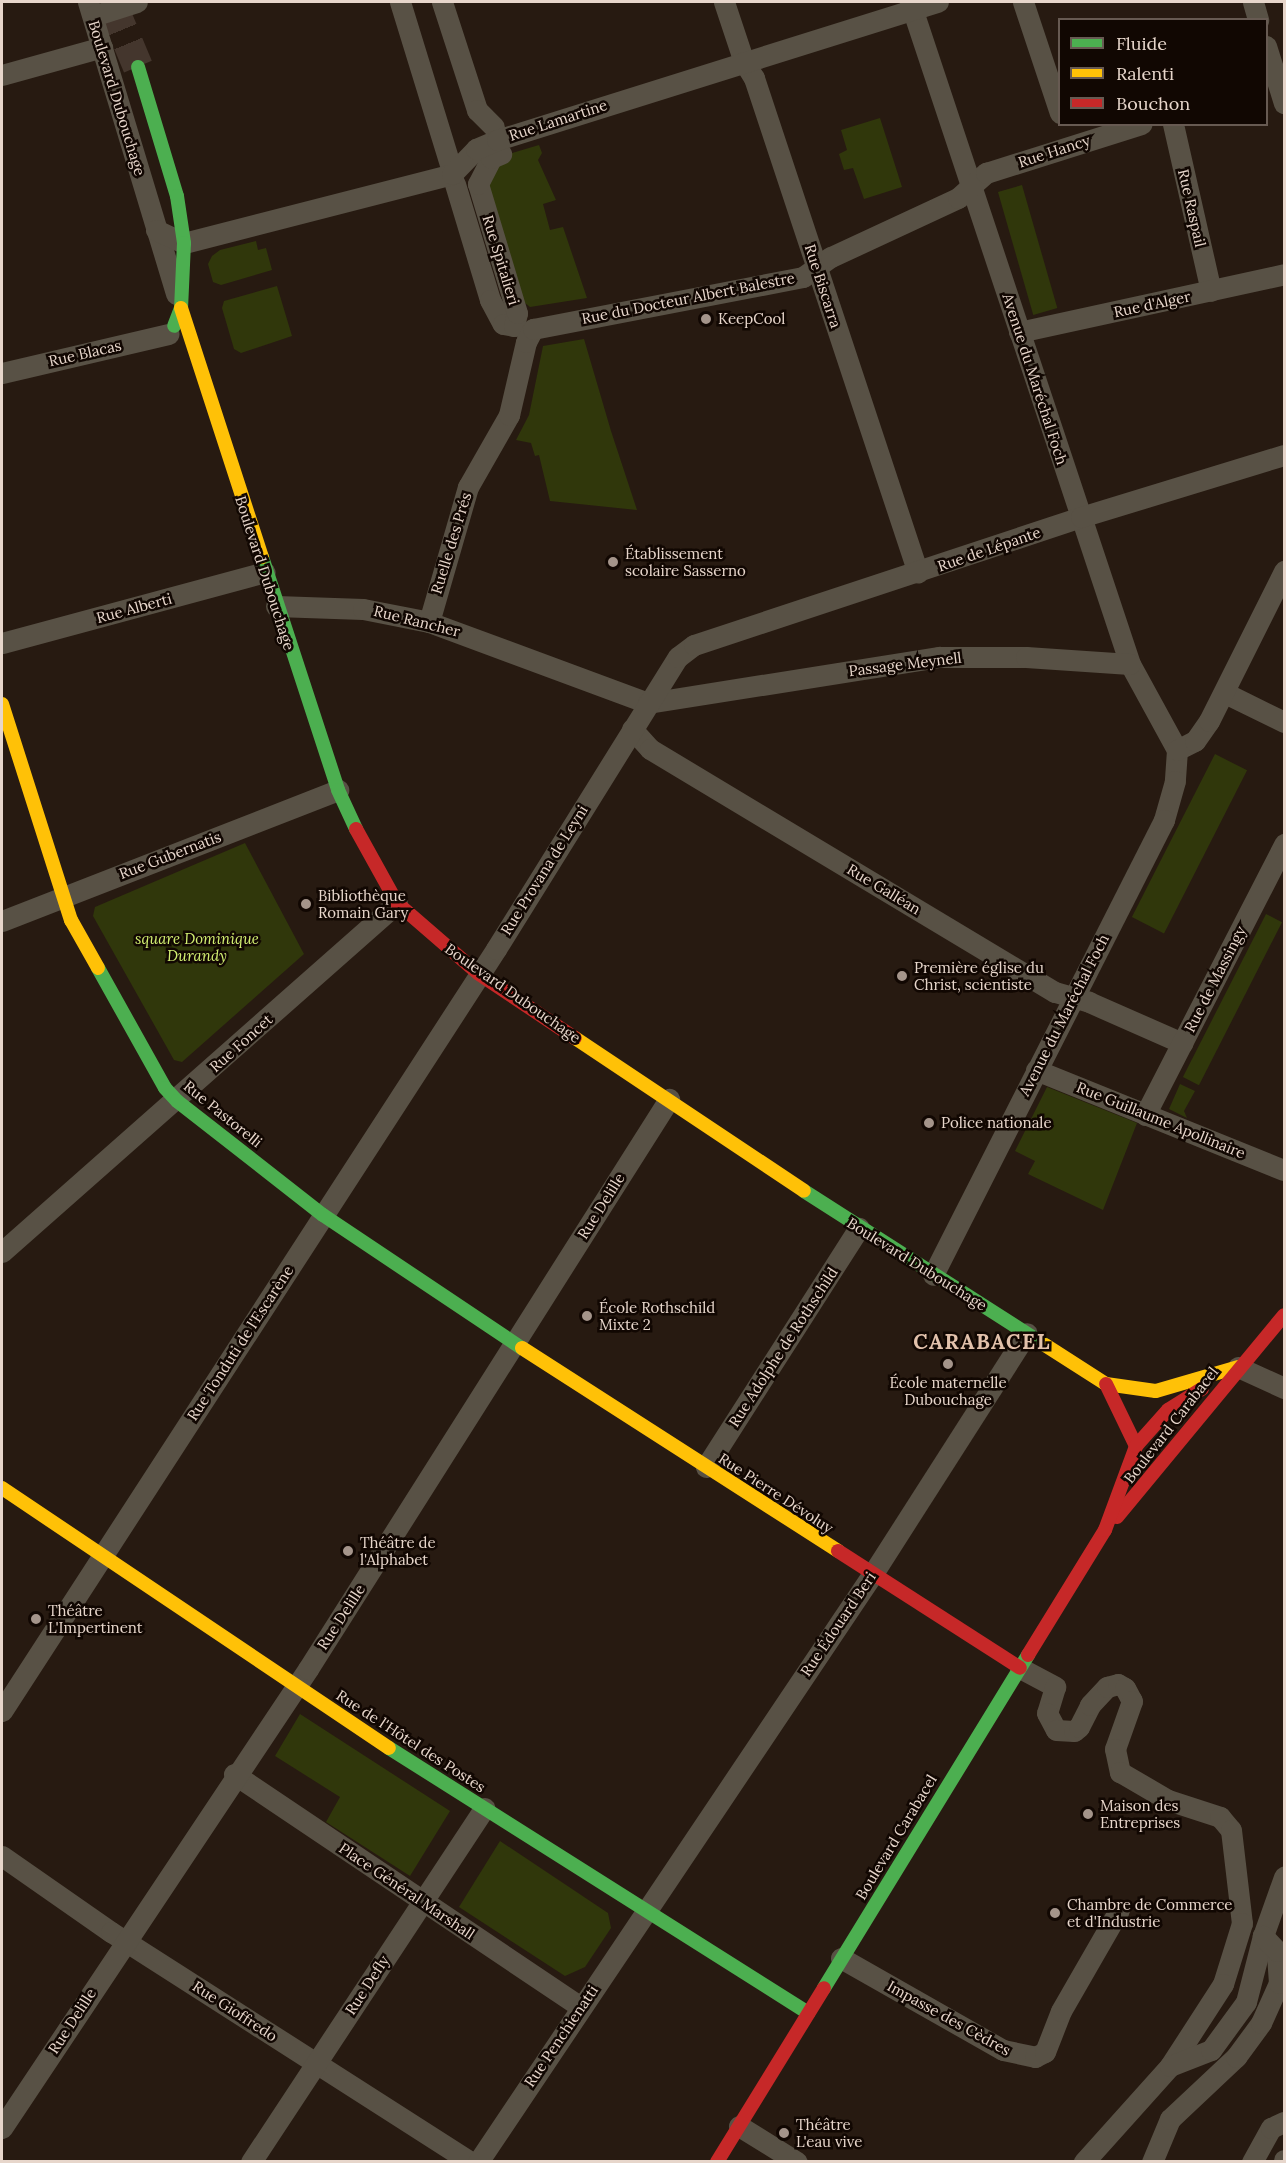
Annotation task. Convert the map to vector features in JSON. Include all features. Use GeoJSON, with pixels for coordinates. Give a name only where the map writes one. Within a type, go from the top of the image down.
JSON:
{"type":"FeatureCollection","features":[{"type":"Feature","properties":{"kind":"main road","name":"Boulevard Dubouchage"},"geometry":{"type":"LineString","coordinates":[[138,67],[177,196],[184,243],[181,308],[177,321],[168,334]]}},
{"type":"Feature","properties":{"kind":"main road","name":"Boulevard Dubouchage"},"geometry":{"type":"LineString","coordinates":[[181,308],[276,606],[338,790],[366,850],[397,903],[479,974],[859,1228],[1106,1384],[1156,1392],[1177,1387]]}},
{"type":"Feature","properties":{"kind":"main road","name":"Rue Pastorelli"},"geometry":{"type":"LineString","coordinates":[[2,704],[62,895],[109,987],[165,1088],[177,1101],[323,1215],[516,1342]]}},
{"type":"Feature","properties":{"kind":"main road"},"geometry":{"type":"LineString","coordinates":[[1238,1367],[1284,1315]]}},
{"type":"Feature","properties":{"kind":"main road","name":"Rue Pierre Dévoluy"},"geometry":{"type":"LineString","coordinates":[[516,1342],[872,1575],[1020,1668]]}},
{"type":"Feature","properties":{"kind":"main road","name":"Boulevard Carabacel"},"geometry":{"type":"LineString","coordinates":[[1177,1387],[1238,1367]]}},
{"type":"Feature","properties":{"kind":"main road","name":"Boulevard Carabacel"},"geometry":{"type":"LineString","coordinates":[[1105,1530],[1136,1446],[1168,1410],[1238,1367]]}},
{"type":"Feature","properties":{"kind":"main road","name":"Boulevard Carabacel"},"geometry":{"type":"LineString","coordinates":[[717,2162],[1105,1530],[1199,1420],[1238,1367]]}},
{"type":"Feature","properties":{"kind":"main road"},"geometry":{"type":"LineString","coordinates":[[1106,1384],[1136,1446]]}},
{"type":"Feature","properties":{"kind":"main road","name":"Rue de l'Hôtel des Postes"},"geometry":{"type":"LineString","coordinates":[[2,1488],[484,1808],[644,1912],[808,2013]]}},
{"type":"Feature","properties":{"kind":"street"},"geometry":{"type":"LineString","coordinates":[[91,9],[137,2]]}},
{"type":"Feature","properties":{"kind":"street","name":"Rue Spitalieri"},"geometry":{"type":"LineString","coordinates":[[400,2],[490,300],[503,324],[514,326],[516,313],[478,184],[491,158],[501,154]]}},
{"type":"Feature","properties":{"kind":"street"},"geometry":{"type":"LineString","coordinates":[[442,2],[477,110],[494,127]]}},
{"type":"Feature","properties":{"kind":"street","name":"Rue Biscarra"},"geometry":{"type":"LineString","coordinates":[[724,2],[744,62],[754,78],[918,573]]}},
{"type":"Feature","properties":{"kind":"street","name":"Rue Lamartine"},"geometry":{"type":"LineString","coordinates":[[184,243],[452,174],[476,149],[487,143],[744,62],[911,5],[938,2]]}},
{"type":"Feature","properties":{"kind":"street"},"geometry":{"type":"LineString","coordinates":[[1023,2],[1058,110]]}},
{"type":"Feature","properties":{"kind":"street"},"geometry":{"type":"LineString","coordinates":[[1253,2],[1257,18]]}},
{"type":"Feature","properties":{"kind":"street","name":"Avenue du Maréchal Foch"},"geometry":{"type":"LineString","coordinates":[[911,5],[1130,664],[1177,750],[1175,781],[1164,820],[933,1275]]}},
{"type":"Feature","properties":{"kind":"street","name":"Boulevard Dubouchage"},"geometry":{"type":"LineString","coordinates":[[91,9],[181,308]]}},
{"type":"Feature","properties":{"kind":"street"},"geometry":{"type":"LineString","coordinates":[[2,75],[102,47]]}},
{"type":"Feature","properties":{"kind":"street"},"geometry":{"type":"LineString","coordinates":[[1268,53],[1278,88]]}},
{"type":"Feature","properties":{"kind":"street"},"geometry":{"type":"LineString","coordinates":[[1064,126],[1070,146]]}},
{"type":"Feature","properties":{"kind":"street","name":"Rue Hancy"},"geometry":{"type":"LineString","coordinates":[[971,188],[986,173],[1135,126]]}},
{"type":"Feature","properties":{"kind":"street","name":"Rue Raspail"},"geometry":{"type":"LineString","coordinates":[[1173,126],[1211,291]]}},
{"type":"Feature","properties":{"kind":"street","name":"Rue du Docteur Albert Balestre"},"geometry":{"type":"LineString","coordinates":[[528,333],[539,326],[803,277],[817,267],[958,198],[971,188]]}},
{"type":"Feature","properties":{"kind":"street"},"geometry":{"type":"LineString","coordinates":[[156,230],[184,243]]}},
{"type":"Feature","properties":{"kind":"street","name":"Rue d'Alger"},"geometry":{"type":"LineString","coordinates":[[1019,332],[1284,274]]}},
{"type":"Feature","properties":{"kind":"street","name":"Ruelle des Prés"},"geometry":{"type":"LineString","coordinates":[[429,622],[468,487],[510,415],[528,333]]}},
{"type":"Feature","properties":{"kind":"street","name":"Rue Blacas"},"geometry":{"type":"LineString","coordinates":[[2,373],[168,334]]}},
{"type":"Feature","properties":{"kind":"street","name":"Rue de Lépante"},"geometry":{"type":"LineString","coordinates":[[694,645],[918,573],[1081,517],[1284,455]]}},
{"type":"Feature","properties":{"kind":"street"},"geometry":{"type":"LineString","coordinates":[[1177,750],[1195,741],[1225,693],[1284,571]]}},
{"type":"Feature","properties":{"kind":"street","name":"Rue Alberti"},"geometry":{"type":"LineString","coordinates":[[2,643],[265,572]]}},
{"type":"Feature","properties":{"kind":"street","name":"Rue Rancher"},"geometry":{"type":"LineString","coordinates":[[276,606],[363,609],[429,622],[553,665],[648,703]]}},
{"type":"Feature","properties":{"kind":"street","name":"Rue Provana de Leyni"},"geometry":{"type":"LineString","coordinates":[[479,974],[678,657],[694,645]]}},
{"type":"Feature","properties":{"kind":"street","name":"Passage Meynell"},"geometry":{"type":"LineString","coordinates":[[648,703],[939,657],[1026,657],[1130,664]]}},
{"type":"Feature","properties":{"kind":"street"},"geometry":{"type":"LineString","coordinates":[[1225,693],[1284,722]]}},
{"type":"Feature","properties":{"kind":"street","name":"Rue Galléan"},"geometry":{"type":"LineString","coordinates":[[632,729],[650,749],[1055,992],[1074,997],[1182,1043]]}},
{"type":"Feature","properties":{"kind":"street","name":"Rue Gubernatis"},"geometry":{"type":"LineString","coordinates":[[2,921],[62,895],[338,790]]}},
{"type":"Feature","properties":{"kind":"street","name":"Rue de Massingy"},"geometry":{"type":"LineString","coordinates":[[1145,1115],[1284,844]]}},
{"type":"Feature","properties":{"kind":"street","name":"Rue Foncet"},"geometry":{"type":"LineString","coordinates":[[2,1252],[177,1101],[397,903]]}},
{"type":"Feature","properties":{"kind":"street","name":"Rue Tonduti de l'Escarène"},"geometry":{"type":"LineString","coordinates":[[2,1711],[479,974]]}},
{"type":"Feature","properties":{"kind":"street","name":"Rue Guillaume Apollinaire"},"geometry":{"type":"LineString","coordinates":[[1036,1070],[1284,1170]]}},
{"type":"Feature","properties":{"kind":"street","name":"Rue Delille"},"geometry":{"type":"LineString","coordinates":[[2,2128],[234,1774],[297,1685],[669,1099]]}},
{"type":"Feature","properties":{"kind":"street","name":"Rue Adolphe de Rothschild"},"geometry":{"type":"LineString","coordinates":[[706,1467],[859,1228]]}},
{"type":"Feature","properties":{"kind":"street","name":"Rue Édouard Beri"},"geometry":{"type":"LineString","coordinates":[[644,1912],[872,1575],[1027,1332]]}},
{"type":"Feature","properties":{"kind":"street"},"geometry":{"type":"LineString","coordinates":[[1238,1367],[1284,1388]]}},
{"type":"Feature","properties":{"kind":"street"},"geometry":{"type":"LineString","coordinates":[[1020,1668],[1055,1687],[1047,1713],[1056,1730],[1074,1731],[1079,1727],[1090,1705],[1107,1687],[1118,1684],[1125,1688],[1132,1701],[1115,1749],[1120,1772],[1168,1800],[1220,1817],[1231,1830],[1242,1917],[1239,1939],[1223,1984],[1170,2066],[1084,2162]]}},
{"type":"Feature","properties":{"kind":"street","name":"Place Général Marshall"},"geometry":{"type":"LineString","coordinates":[[234,1774],[581,2007]]}},
{"type":"Feature","properties":{"kind":"street","name":"Rue Defly"},"geometry":{"type":"LineString","coordinates":[[251,2162],[484,1808]]}},
{"type":"Feature","properties":{"kind":"street","name":"Rue Gioffredo"},"geometry":{"type":"LineString","coordinates":[[2,1856],[125,1941],[470,2162]]}},
{"type":"Feature","properties":{"kind":"street"},"geometry":{"type":"LineString","coordinates":[[1170,2066],[1211,2050],[1246,2002],[1263,1936],[1284,1877]]}},
{"type":"Feature","properties":{"kind":"street","name":"Impasse des Cèdres"},"geometry":{"type":"LineString","coordinates":[[841,1958],[1003,2050],[1035,2057],[1045,2052],[1061,2012],[1119,1910]]}},
{"type":"Feature","properties":{"kind":"street","name":"Rue Penchienatti"},"geometry":{"type":"LineString","coordinates":[[478,2162],[644,1912]]}},
{"type":"Feature","properties":{"kind":"street"},"geometry":{"type":"LineString","coordinates":[[1152,2162],[1170,2120],[1236,2057],[1261,2023],[1279,1983],[1277,1951],[1263,1936]]}},
{"type":"Feature","properties":{"kind":"street"},"geometry":{"type":"LineString","coordinates":[[1252,2162],[1270,2128],[1284,2122]]}},
{"type":"Feature","properties":{"kind":"street"},"geometry":{"type":"LineString","coordinates":[[739,2126],[797,2162]]}},
{"type":"Feature","properties":{"kind":"green space"},"geometry":{"type":"Polygon","coordinates":[[[880,118],[902,187],[864,199],[853,168],[844,170],[839,154],[847,150],[841,130],[880,118]]]}},
{"type":"Feature","properties":{"kind":"green space"},"geometry":{"type":"Polygon","coordinates":[[[539,145],[542,153],[538,160],[556,200],[543,204],[550,230],[563,227],[587,298],[530,307],[520,299],[483,183],[495,158],[539,145]]]}},
{"type":"Feature","properties":{"kind":"green space"},"geometry":{"type":"Polygon","coordinates":[[[1022,185],[1057,308],[1033,315],[998,192],[1022,185]]]}},
{"type":"Feature","properties":{"kind":"green space"},"geometry":{"type":"Polygon","coordinates":[[[256,241],[258,250],[266,248],[272,270],[221,285],[213,282],[208,264],[212,256],[220,250],[256,241]]]}},
{"type":"Feature","properties":{"kind":"green space"},"geometry":{"type":"Polygon","coordinates":[[[277,286],[292,336],[241,353],[234,349],[222,308],[224,301],[277,286]]]}},
{"type":"Feature","properties":{"kind":"green space"},"geometry":{"type":"Polygon","coordinates":[[[584,339],[637,510],[550,501],[539,455],[535,456],[531,443],[516,440],[529,415],[543,346],[584,339]]]}},
{"type":"Feature","properties":{"kind":"green space"},"geometry":{"type":"Polygon","coordinates":[[[1215,754],[1247,770],[1164,933],[1132,917],[1215,754]]]}},
{"type":"Feature","properties":{"kind":"green space","name":"square Dominique Durandy"},"geometry":{"type":"Polygon","coordinates":[[[245,843],[304,954],[182,1062],[174,1060],[93,916],[95,907],[245,843]]]}},
{"type":"Feature","properties":{"kind":"green space"},"geometry":{"type":"Polygon","coordinates":[[[1266,914],[1282,922],[1199,1085],[1183,1077],[1266,914]]]}},
{"type":"Feature","properties":{"kind":"green space"},"geometry":{"type":"Polygon","coordinates":[[[1180,1084],[1195,1091],[1184,1111],[1187,1118],[1169,1109],[1180,1084]]]}},
{"type":"Feature","properties":{"kind":"green space"},"geometry":{"type":"Polygon","coordinates":[[[1047,1087],[1137,1123],[1103,1210],[1028,1174],[1035,1161],[1015,1151],[1047,1087]]]}},
{"type":"Feature","properties":{"kind":"green space"},"geometry":{"type":"Polygon","coordinates":[[[300,1714],[450,1811],[410,1876],[326,1822],[340,1797],[275,1756],[300,1714]]]}},
{"type":"Feature","properties":{"kind":"green space"},"geometry":{"type":"Polygon","coordinates":[[[500,1841],[608,1913],[611,1928],[585,1967],[565,1976],[459,1907],[500,1841]]]}},
{"type":"Feature","properties":{"kind":"tunnel"},"geometry":{"type":"LineString","coordinates":[[111,2],[138,67]]}},
{"type":"Feature","properties":{"kind":"traffic: fast"},"geometry":{"type":"LineString","coordinates":[[138,67],[177,196],[184,243],[181,308],[174,326]]}},
{"type":"Feature","properties":{"kind":"traffic: fast"},"geometry":{"type":"LineString","coordinates":[[262,557],[338,790],[356,829]]}},
{"type":"Feature","properties":{"kind":"traffic: fast"},"geometry":{"type":"LineString","coordinates":[[98,968],[165,1088],[177,1101],[323,1215],[522,1348]]}},
{"type":"Feature","properties":{"kind":"traffic: fast"},"geometry":{"type":"LineString","coordinates":[[804,1191],[1045,1345]]}},
{"type":"Feature","properties":{"kind":"traffic: fast"},"geometry":{"type":"LineString","coordinates":[[824,1988],[1028,1655]]}},
{"type":"Feature","properties":{"kind":"traffic: fast"},"geometry":{"type":"LineString","coordinates":[[389,1748],[808,2013]]}},
{"type":"Feature","properties":{"kind":"traffic: slow"},"geometry":{"type":"LineString","coordinates":[[181,308],[262,557]]}},
{"type":"Feature","properties":{"kind":"traffic: slow"},"geometry":{"type":"LineString","coordinates":[[2,704],[71,920],[98,968]]}},
{"type":"Feature","properties":{"kind":"traffic: slow"},"geometry":{"type":"LineString","coordinates":[[575,1038],[804,1191]]}},
{"type":"Feature","properties":{"kind":"traffic: slow"},"geometry":{"type":"LineString","coordinates":[[1045,1345],[1106,1384],[1156,1391],[1238,1367]]}},
{"type":"Feature","properties":{"kind":"traffic: slow"},"geometry":{"type":"LineString","coordinates":[[522,1348],[838,1551]]}},
{"type":"Feature","properties":{"kind":"traffic: slow"},"geometry":{"type":"LineString","coordinates":[[2,1488],[389,1748]]}},
{"type":"Feature","properties":{"kind":"traffic: jam"},"geometry":{"type":"LineString","coordinates":[[356,829],[397,903],[479,974],[575,1038]]}},
{"type":"Feature","properties":{"kind":"traffic: jam"},"geometry":{"type":"LineString","coordinates":[[1117,1517],[1284,1315]]}},
{"type":"Feature","properties":{"kind":"traffic: jam"},"geometry":{"type":"LineString","coordinates":[[1106,1384],[1136,1446]]}},
{"type":"Feature","properties":{"kind":"traffic: jam"},"geometry":{"type":"LineString","coordinates":[[1028,1655],[1105,1530],[1136,1446],[1168,1410],[1202,1389]]}},
{"type":"Feature","properties":{"kind":"traffic: jam"},"geometry":{"type":"LineString","coordinates":[[838,1551],[1020,1668]]}},
{"type":"Feature","properties":{"kind":"traffic: jam"},"geometry":{"type":"LineString","coordinates":[[717,2162],[824,1988]]}},
{"type":"Feature","properties":{"kind":"place","name":"KeepCool"},"geometry":{"type":"Point","coordinates":[706,319]}},
{"type":"Feature","properties":{"kind":"place","name":"Établissement scolaire Sasserno"},"geometry":{"type":"Point","coordinates":[613,562]}},
{"type":"Feature","properties":{"kind":"place","name":"Bibliothèque Romain Gary"},"geometry":{"type":"Point","coordinates":[306,904]}},
{"type":"Feature","properties":{"kind":"place","name":"Première église du Christ, scientiste"},"geometry":{"type":"Point","coordinates":[902,976]}},
{"type":"Feature","properties":{"kind":"place","name":"Police nationale"},"geometry":{"type":"Point","coordinates":[929,1123]}},
{"type":"Feature","properties":{"kind":"place","name":"École Rothschild Mixte 2"},"geometry":{"type":"Point","coordinates":[587,1316]}},
{"type":"Feature","properties":{"kind":"place","name":"École maternelle Dubouchage"},"geometry":{"type":"Point","coordinates":[948,1364]}},
{"type":"Feature","properties":{"kind":"place","name":"Théâtre de l'Alphabet"},"geometry":{"type":"Point","coordinates":[348,1551]}},
{"type":"Feature","properties":{"kind":"place","name":"Théâtre L'Impertinent"},"geometry":{"type":"Point","coordinates":[36,1619]}},
{"type":"Feature","properties":{"kind":"place","name":"Maison des Entreprises"},"geometry":{"type":"Point","coordinates":[1088,1814]}},
{"type":"Feature","properties":{"kind":"place","name":"Chambre de Commerce et d'Industrie"},"geometry":{"type":"Point","coordinates":[1055,1913]}},
{"type":"Feature","properties":{"kind":"place","name":"Théâtre L'eau vive"},"geometry":{"type":"Point","coordinates":[784,2133]}},
{"type":"Feature","properties":{"kind":"district","name":"CARABACEL"},"geometry":{"type":"Point","coordinates":[982,1342]}}]}
